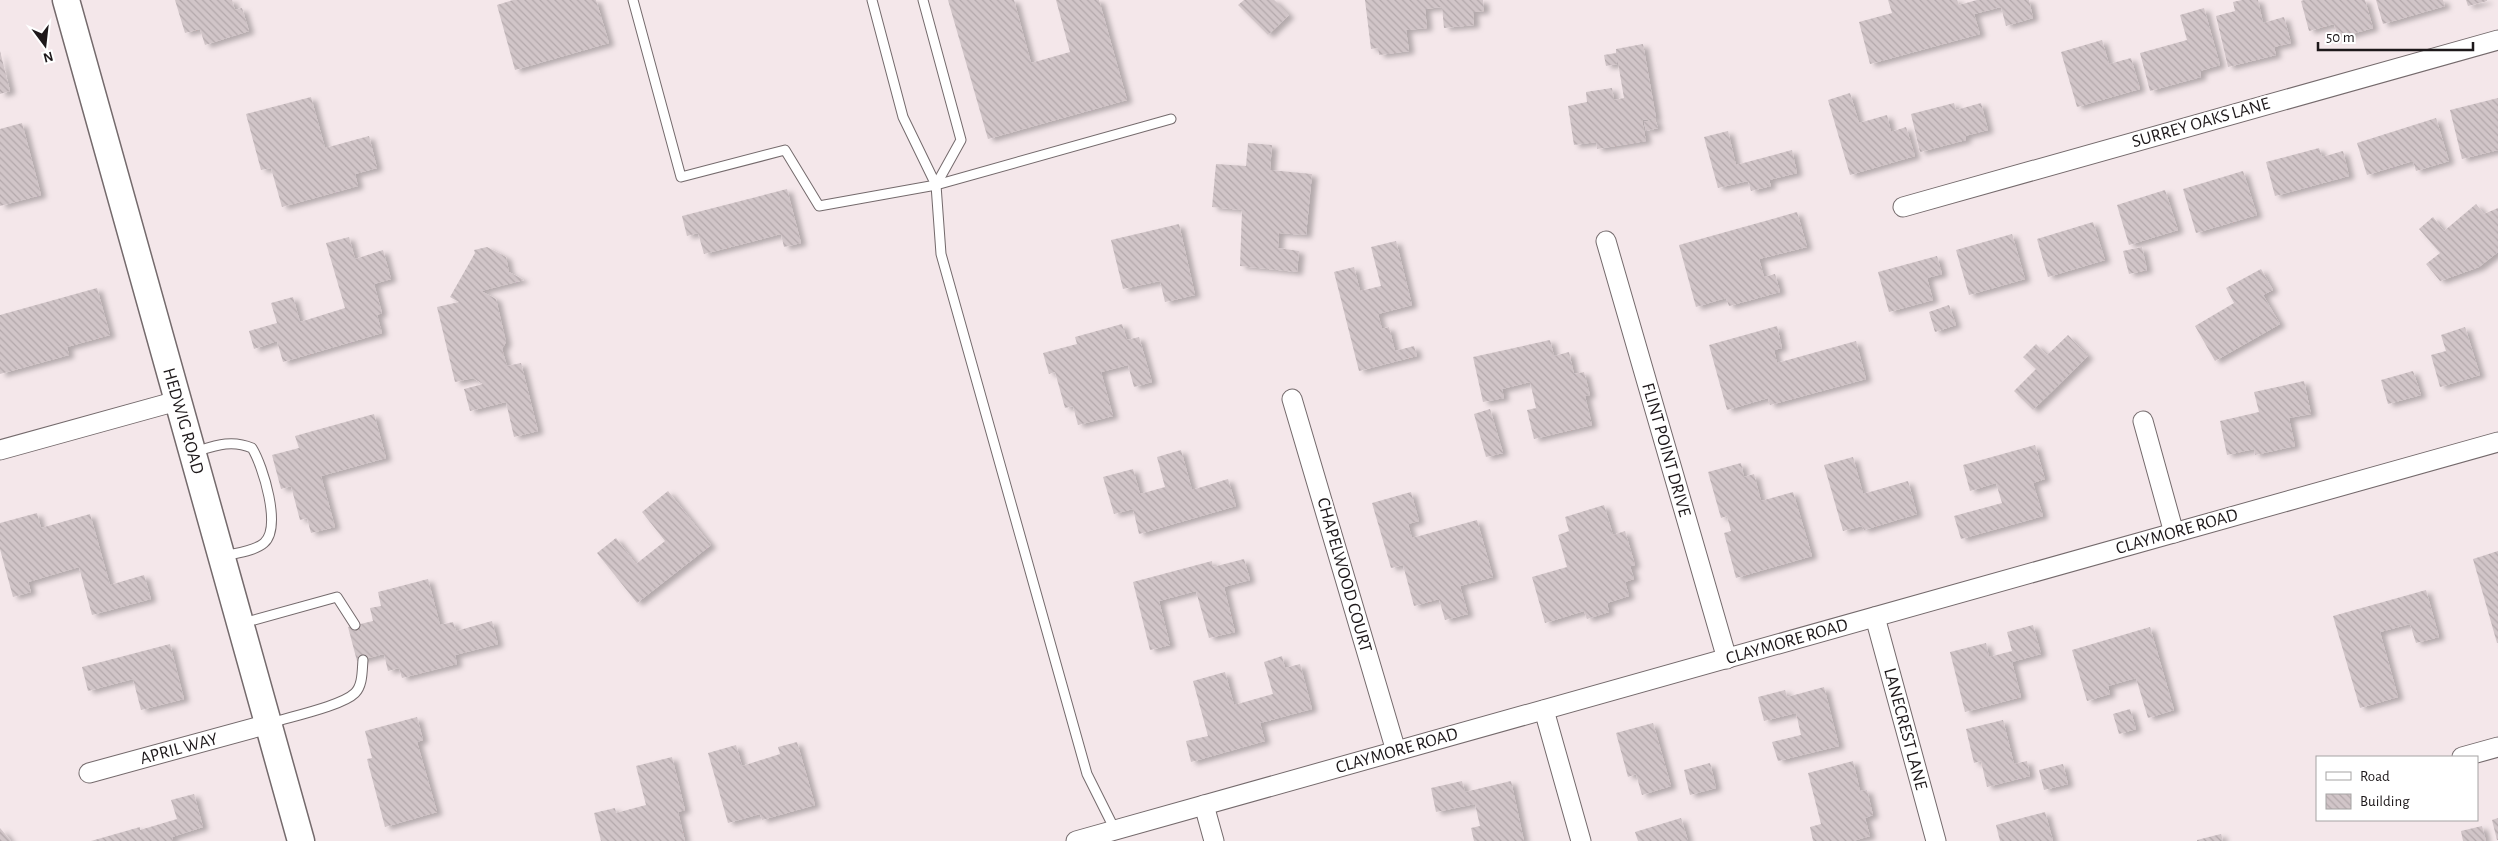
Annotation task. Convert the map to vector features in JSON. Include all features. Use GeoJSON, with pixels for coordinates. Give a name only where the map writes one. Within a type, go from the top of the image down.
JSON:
{"type":"FeatureCollection","features":[{"type":"Feature","properties":{"kind":"street","name":"HEDWIG ROAD"},"geometry":{"type":"LineString","coordinates":[[66,0],[301,841]]}},
{"type":"Feature","properties":{"kind":"street","name":"SURREY OAKS LANE"},"geometry":{"type":"LineString","coordinates":[[1903,207],[2498,40]]}},
{"type":"Feature","properties":{"kind":"street","name":"FLINT POINT DRIVE"},"geometry":{"type":"LineString","coordinates":[[1606,241],[1726,659]]}},
{"type":"Feature","properties":{"kind":"street","name":"CHAPELWOOD COURT"},"geometry":{"type":"LineString","coordinates":[[1292,399],[1396,751]]}},
{"type":"Feature","properties":{"kind":"street"},"geometry":{"type":"LineString","coordinates":[[0,450],[177,401]]}},
{"type":"Feature","properties":{"kind":"street"},"geometry":{"type":"LineString","coordinates":[[2143,422],[2174,533]]}},
{"type":"Feature","properties":{"kind":"street","name":"CLAYMORE ROAD"},"geometry":{"type":"LineString","coordinates":[[1076,841],[2498,442]]}},
{"type":"Feature","properties":{"kind":"street","name":"LANECREST LANE"},"geometry":{"type":"LineString","coordinates":[[1875,617],[1936,841]]}},
{"type":"Feature","properties":{"kind":"street"},"geometry":{"type":"LineString","coordinates":[[1544,710],[1580,841]]}},
{"type":"Feature","properties":{"kind":"street","name":"APRIL WAY"},"geometry":{"type":"LineString","coordinates":[[89,774],[268,724]]}},
{"type":"Feature","properties":{"kind":"street"},"geometry":{"type":"LineString","coordinates":[[2466,756],[2498,747]]}},
{"type":"Feature","properties":{"kind":"street"},"geometry":{"type":"LineString","coordinates":[[1204,805],[1214,841]]}},
{"type":"Feature","properties":{"kind":"lane"},"geometry":{"type":"LineString","coordinates":[[872,0],[902,117],[936,185],[940,254],[1087,774],[1115,830]]}},
{"type":"Feature","properties":{"kind":"lane"},"geometry":{"type":"LineString","coordinates":[[923,0],[962,140],[936,185]]}},
{"type":"Feature","properties":{"kind":"lane"},"geometry":{"type":"LineString","coordinates":[[637,1],[681,177],[785,150],[819,206],[936,185],[1171,119]]}},
{"type":"Feature","properties":{"kind":"lane"},"geometry":{"type":"LineString","coordinates":[[192,453],[228,442],[241,443],[252,448],[261,467],[273,521],[271,536],[263,544],[255,548],[221,557]]}},
{"type":"Feature","properties":{"kind":"lane"},"geometry":{"type":"LineString","coordinates":[[240,624],[337,597],[355,625]]}},
{"type":"Feature","properties":{"kind":"lane"},"geometry":{"type":"LineString","coordinates":[[268,724],[341,701],[355,693],[362,679],[363,660]]}},
{"type":"Feature","properties":{"kind":"building"},"geometry":{"type":"Polygon","coordinates":[[[175,0],[232,0],[235,10],[242,8],[249,31],[205,45],[200,29],[185,33],[175,0]]]}},
{"type":"Feature","properties":{"kind":"building"},"geometry":{"type":"Polygon","coordinates":[[[513,0],[596,0],[609,43],[515,70],[497,5],[513,0]]]}},
{"type":"Feature","properties":{"kind":"building"},"geometry":{"type":"Polygon","coordinates":[[[948,0],[1014,0],[1031,63],[1070,52],[1056,0],[1099,0],[1127,100],[988,139],[948,0]]]}},
{"type":"Feature","properties":{"kind":"building"},"geometry":{"type":"Polygon","coordinates":[[[1244,0],[1274,0],[1289,15],[1268,35],[1238,5],[1244,0]]]}},
{"type":"Feature","properties":{"kind":"building"},"geometry":{"type":"Polygon","coordinates":[[[1365,0],[1483,0],[1484,11],[1473,12],[1474,25],[1444,28],[1442,7],[1425,9],[1427,28],[1406,30],[1409,51],[1379,55],[1378,48],[1371,49],[1365,0]]]}},
{"type":"Feature","properties":{"kind":"building"},"geometry":{"type":"Polygon","coordinates":[[[1888,0],[1957,0],[1959,5],[1977,0],[2029,0],[2033,18],[2006,26],[2001,7],[1974,14],[1980,34],[1870,64],[1859,22],[1892,13],[1888,0]]]}},
{"type":"Feature","properties":{"kind":"building"},"geometry":{"type":"Polygon","coordinates":[[[2258,0],[2263,23],[2284,17],[2291,43],[2274,47],[2276,55],[2228,67],[2216,16],[2235,11],[2233,2],[2258,0]]]}},
{"type":"Feature","properties":{"kind":"building"},"geometry":{"type":"Polygon","coordinates":[[[2365,0],[2373,28],[2338,38],[2334,24],[2309,31],[2301,1],[2365,0]]]}},
{"type":"Feature","properties":{"kind":"building"},"geometry":{"type":"Polygon","coordinates":[[[2376,0],[2443,0],[2445,6],[2383,24],[2376,0]]]}},
{"type":"Feature","properties":{"kind":"building"},"geometry":{"type":"Polygon","coordinates":[[[2466,0],[2487,0],[2487,1],[2468,6],[2466,0]]]}},
{"type":"Feature","properties":{"kind":"building"},"geometry":{"type":"Polygon","coordinates":[[[2204,8],[2220,65],[2200,71],[2201,77],[2150,91],[2140,53],[2187,40],[2180,15],[2204,8]]]}},
{"type":"Feature","properties":{"kind":"building"},"geometry":{"type":"Polygon","coordinates":[[[2102,40],[2109,64],[2131,58],[2140,89],[2077,107],[2061,52],[2102,40]]]}},
{"type":"Feature","properties":{"kind":"building"},"geometry":{"type":"Polygon","coordinates":[[[1643,44],[1656,118],[1642,120],[1646,141],[1597,149],[1596,142],[1574,145],[1568,106],[1587,102],[1586,92],[1612,88],[1614,100],[1624,98],[1617,57],[1617,64],[1606,66],[1604,55],[1616,53],[1616,49],[1643,44]]]}},
{"type":"Feature","properties":{"kind":"building"},"geometry":{"type":"Polygon","coordinates":[[[0,51],[10,91],[0,94],[0,51]]]}},
{"type":"Feature","properties":{"kind":"building"},"geometry":{"type":"Polygon","coordinates":[[[1850,93],[1859,123],[1887,115],[1891,132],[1906,127],[1915,156],[1850,175],[1828,100],[1850,93]]]}},
{"type":"Feature","properties":{"kind":"building"},"geometry":{"type":"Polygon","coordinates":[[[311,97],[325,148],[369,136],[377,168],[355,174],[358,186],[282,207],[271,168],[261,170],[246,114],[311,97]]]}},
{"type":"Feature","properties":{"kind":"building"},"geometry":{"type":"Polygon","coordinates":[[[2498,98],[2498,150],[2462,159],[2450,110],[2498,98]]]}},
{"type":"Feature","properties":{"kind":"building"},"geometry":{"type":"Polygon","coordinates":[[[1954,103],[1956,110],[1981,103],[1988,130],[1965,136],[1966,140],[1920,152],[1911,114],[1954,103]]]}},
{"type":"Feature","properties":{"kind":"building"},"geometry":{"type":"Polygon","coordinates":[[[2436,118],[2449,161],[2416,171],[2413,161],[2367,175],[2357,143],[2436,118]]]}},
{"type":"Feature","properties":{"kind":"building"},"geometry":{"type":"Polygon","coordinates":[[[1655,119],[1658,128],[1646,131],[1644,122],[1655,119]]]}},
{"type":"Feature","properties":{"kind":"building"},"geometry":{"type":"Polygon","coordinates":[[[22,123],[41,195],[0,206],[0,129],[22,123]]]}},
{"type":"Feature","properties":{"kind":"building"},"geometry":{"type":"Polygon","coordinates":[[[1728,131],[1736,165],[1792,150],[1797,173],[1769,180],[1771,186],[1751,191],[1748,181],[1718,188],[1704,137],[1728,131]]]}},
{"type":"Feature","properties":{"kind":"building"},"geometry":{"type":"Polygon","coordinates":[[[1248,143],[1272,145],[1270,170],[1312,174],[1306,235],[1279,233],[1278,248],[1299,251],[1297,272],[1240,266],[1242,210],[1212,207],[1216,164],[1246,166],[1248,143]]]}},
{"type":"Feature","properties":{"kind":"building"},"geometry":{"type":"Polygon","coordinates":[[[2319,148],[2322,157],[2343,151],[2349,176],[2275,196],[2266,162],[2319,148]]]}},
{"type":"Feature","properties":{"kind":"building"},"geometry":{"type":"Polygon","coordinates":[[[2243,171],[2257,215],[2196,233],[2183,189],[2243,171]]]}},
{"type":"Feature","properties":{"kind":"building"},"geometry":{"type":"Polygon","coordinates":[[[787,189],[801,243],[784,247],[781,234],[704,254],[698,233],[687,236],[682,216],[787,189]]]}},
{"type":"Feature","properties":{"kind":"building"},"geometry":{"type":"Polygon","coordinates":[[[2165,190],[2178,230],[2129,245],[2117,205],[2165,190]]]}},
{"type":"Feature","properties":{"kind":"building"},"geometry":{"type":"Polygon","coordinates":[[[2476,204],[2484,214],[2498,208],[2498,252],[2479,267],[2440,281],[2426,264],[2440,253],[2419,229],[2433,217],[2444,231],[2476,204]]]}},
{"type":"Feature","properties":{"kind":"building"},"geometry":{"type":"Polygon","coordinates":[[[1797,212],[1807,247],[1759,259],[1764,277],[1775,274],[1780,292],[1729,306],[1726,298],[1696,307],[1679,245],[1797,212]]]}},
{"type":"Feature","properties":{"kind":"building"},"geometry":{"type":"Polygon","coordinates":[[[2093,222],[2105,260],[2048,277],[2037,239],[2093,222]]]}},
{"type":"Feature","properties":{"kind":"building"},"geometry":{"type":"Polygon","coordinates":[[[1179,224],[1195,295],[1165,302],[1160,281],[1123,289],[1111,240],[1179,224]]]}},
{"type":"Feature","properties":{"kind":"building"},"geometry":{"type":"Polygon","coordinates":[[[2012,234],[2025,279],[1969,295],[1956,250],[2012,234]]]}},
{"type":"Feature","properties":{"kind":"building"},"geometry":{"type":"Polygon","coordinates":[[[349,237],[355,259],[383,250],[391,279],[374,284],[382,313],[377,315],[382,333],[283,362],[277,341],[254,349],[249,331],[277,323],[271,303],[293,297],[300,322],[345,308],[326,243],[349,237]]]}},
{"type":"Feature","properties":{"kind":"building"},"geometry":{"type":"Polygon","coordinates":[[[1396,241],[1412,305],[1378,314],[1382,329],[1389,327],[1395,351],[1414,346],[1417,356],[1359,371],[1334,272],[1354,267],[1360,291],[1381,286],[1371,247],[1396,241]]]}},
{"type":"Feature","properties":{"kind":"building"},"geometry":{"type":"Polygon","coordinates":[[[487,247],[506,257],[509,272],[524,280],[481,291],[496,299],[506,342],[502,349],[507,366],[521,363],[538,431],[514,437],[506,402],[470,411],[464,389],[483,384],[473,378],[455,382],[437,307],[459,302],[450,297],[475,253],[474,250],[487,247]]]}},
{"type":"Feature","properties":{"kind":"building"},"geometry":{"type":"Polygon","coordinates":[[[2142,247],[2147,270],[2129,274],[2123,251],[2142,247]]]}},
{"type":"Feature","properties":{"kind":"building"},"geometry":{"type":"Polygon","coordinates":[[[1937,256],[1942,274],[1927,278],[1933,300],[1889,312],[1878,272],[1937,256]]]}},
{"type":"Feature","properties":{"kind":"building"},"geometry":{"type":"Polygon","coordinates":[[[2261,269],[2273,290],[2263,295],[2280,324],[2215,361],[2195,326],[2234,303],[2226,288],[2261,269]]]}},
{"type":"Feature","properties":{"kind":"building"},"geometry":{"type":"Polygon","coordinates":[[[97,288],[110,335],[67,347],[69,355],[0,374],[0,315],[97,288]]]}},
{"type":"Feature","properties":{"kind":"building"},"geometry":{"type":"Polygon","coordinates":[[[1949,305],[1956,325],[1935,332],[1929,312],[1949,305]]]}},
{"type":"Feature","properties":{"kind":"building"},"geometry":{"type":"Polygon","coordinates":[[[1122,324],[1127,340],[1139,337],[1152,382],[1134,387],[1128,365],[1101,372],[1113,416],[1078,425],[1073,406],[1065,408],[1055,372],[1049,374],[1043,353],[1077,344],[1075,337],[1122,324]]]}},
{"type":"Feature","properties":{"kind":"building"},"geometry":{"type":"Polygon","coordinates":[[[1777,326],[1782,348],[1774,350],[1777,363],[1856,341],[1866,379],[1770,405],[1768,398],[1727,410],[1709,345],[1777,326]]]}},
{"type":"Feature","properties":{"kind":"building"},"geometry":{"type":"Polygon","coordinates":[[[2465,327],[2480,375],[2440,387],[2431,355],[2446,351],[2441,335],[2465,327]]]}},
{"type":"Feature","properties":{"kind":"building"},"geometry":{"type":"Polygon","coordinates":[[[2068,335],[2088,356],[2033,410],[2014,391],[2036,369],[2023,357],[2036,344],[2047,355],[2068,335]]]}},
{"type":"Feature","properties":{"kind":"building"},"geometry":{"type":"Polygon","coordinates":[[[1550,340],[1554,356],[1569,352],[1574,374],[1584,372],[1590,395],[1585,396],[1592,425],[1534,439],[1527,410],[1536,408],[1530,382],[1502,389],[1504,398],[1483,402],[1473,357],[1550,340]]]}},
{"type":"Feature","properties":{"kind":"building"},"geometry":{"type":"Polygon","coordinates":[[[2413,371],[2421,395],[2388,404],[2381,380],[2413,371]]]}},
{"type":"Feature","properties":{"kind":"building"},"geometry":{"type":"Polygon","coordinates":[[[2304,381],[2311,414],[2289,418],[2295,446],[2255,455],[2254,449],[2227,455],[2220,421],[2259,412],[2254,392],[2304,381]]]}},
{"type":"Feature","properties":{"kind":"building"},"geometry":{"type":"Polygon","coordinates":[[[1490,409],[1503,453],[1486,457],[1474,414],[1490,409]]]}},
{"type":"Feature","properties":{"kind":"building"},"geometry":{"type":"Polygon","coordinates":[[[374,414],[386,458],[321,476],[335,527],[311,533],[307,518],[300,520],[291,486],[281,489],[272,455],[299,448],[295,436],[374,414]]]}},
{"type":"Feature","properties":{"kind":"building"},"geometry":{"type":"Polygon","coordinates":[[[2035,445],[2045,479],[2033,483],[2043,516],[1961,539],[1954,516],[2002,503],[1996,483],[1970,491],[1963,465],[2035,445]]]}},
{"type":"Feature","properties":{"kind":"building"},"geometry":{"type":"Polygon","coordinates":[[[1181,450],[1192,490],[1228,479],[1236,506],[1139,534],[1133,509],[1114,514],[1103,477],[1133,469],[1140,494],[1165,487],[1157,457],[1181,450]]]}},
{"type":"Feature","properties":{"kind":"building"},"geometry":{"type":"Polygon","coordinates":[[[1853,457],[1863,494],[1908,481],[1917,514],[1864,530],[1862,526],[1843,531],[1824,465],[1853,457]]]}},
{"type":"Feature","properties":{"kind":"building"},"geometry":{"type":"Polygon","coordinates":[[[1741,463],[1744,477],[1754,474],[1761,501],[1793,492],[1812,556],[1736,578],[1724,533],[1731,531],[1727,516],[1721,518],[1708,472],[1741,463]]]}},
{"type":"Feature","properties":{"kind":"building"},"geometry":{"type":"Polygon","coordinates":[[[668,491],[711,545],[637,603],[597,553],[616,538],[636,564],[665,541],[642,512],[668,491]]]}},
{"type":"Feature","properties":{"kind":"building"},"geometry":{"type":"Polygon","coordinates":[[[1411,492],[1419,521],[1408,524],[1412,538],[1477,520],[1493,577],[1460,586],[1468,614],[1445,620],[1439,599],[1414,606],[1403,565],[1391,568],[1372,503],[1411,492]]]}},
{"type":"Feature","properties":{"kind":"building"},"geometry":{"type":"Polygon","coordinates":[[[1604,505],[1613,535],[1625,531],[1635,565],[1630,566],[1634,579],[1625,582],[1629,596],[1607,603],[1609,612],[1587,619],[1584,611],[1545,623],[1532,577],[1567,567],[1558,535],[1569,531],[1565,517],[1604,505]]]}},
{"type":"Feature","properties":{"kind":"building"},"geometry":{"type":"Polygon","coordinates":[[[37,513],[41,528],[90,514],[110,585],[144,575],[151,599],[92,615],[79,567],[28,582],[31,592],[13,597],[0,549],[0,523],[37,513]]]}},
{"type":"Feature","properties":{"kind":"building"},"geometry":{"type":"Polygon","coordinates":[[[2498,551],[2498,643],[2497,643],[2473,559],[2498,551]]]}},
{"type":"Feature","properties":{"kind":"building"},"geometry":{"type":"Polygon","coordinates":[[[1244,559],[1250,580],[1224,587],[1235,632],[1209,638],[1196,591],[1159,601],[1170,645],[1150,650],[1133,582],[1212,561],[1213,567],[1244,559]]]}},
{"type":"Feature","properties":{"kind":"building"},"geometry":{"type":"Polygon","coordinates":[[[428,579],[440,625],[453,622],[456,631],[492,621],[498,644],[455,655],[457,664],[402,678],[399,668],[388,671],[384,654],[357,661],[348,627],[373,621],[370,608],[381,606],[378,592],[428,579]]]}},
{"type":"Feature","properties":{"kind":"building"},"geometry":{"type":"Polygon","coordinates":[[[2426,590],[2439,637],[2416,643],[2410,624],[2380,632],[2398,697],[2360,708],[2333,616],[2426,590]]]}},
{"type":"Feature","properties":{"kind":"building"},"geometry":{"type":"Polygon","coordinates":[[[2033,625],[2041,654],[2012,662],[2021,697],[1965,712],[1950,652],[1986,643],[1989,657],[2012,651],[2007,632],[2033,625]]]}},
{"type":"Feature","properties":{"kind":"building"},"geometry":{"type":"Polygon","coordinates":[[[2150,627],[2174,710],[2148,718],[2136,678],[2108,686],[2110,694],[2087,701],[2072,650],[2150,627]]]}},
{"type":"Feature","properties":{"kind":"building"},"geometry":{"type":"Polygon","coordinates":[[[170,644],[184,699],[141,710],[133,679],[88,691],[82,667],[170,644]]]}},
{"type":"Feature","properties":{"kind":"building"},"geometry":{"type":"Polygon","coordinates":[[[1282,656],[1285,668],[1300,664],[1312,709],[1260,723],[1265,741],[1191,762],[1186,741],[1208,736],[1193,681],[1225,672],[1234,705],[1273,694],[1264,662],[1282,656]]]}},
{"type":"Feature","properties":{"kind":"building"},"geometry":{"type":"Polygon","coordinates":[[[1824,687],[1839,746],[1778,761],[1772,742],[1801,735],[1796,713],[1764,721],[1758,697],[1785,690],[1787,697],[1824,687]]]}},
{"type":"Feature","properties":{"kind":"building"},"geometry":{"type":"Polygon","coordinates":[[[2130,709],[2136,729],[2119,734],[2113,714],[2130,709]]]}},
{"type":"Feature","properties":{"kind":"building"},"geometry":{"type":"Polygon","coordinates":[[[417,717],[423,740],[417,742],[437,812],[385,827],[367,759],[372,758],[365,731],[417,717]]]}},
{"type":"Feature","properties":{"kind":"building"},"geometry":{"type":"Polygon","coordinates":[[[2003,720],[2014,764],[2027,761],[2030,776],[1987,787],[1981,761],[1974,763],[1966,729],[2003,720]]]}},
{"type":"Feature","properties":{"kind":"building"},"geometry":{"type":"Polygon","coordinates":[[[1653,723],[1671,786],[1642,795],[1636,774],[1628,777],[1616,733],[1653,723]]]}},
{"type":"Feature","properties":{"kind":"building"},"geometry":{"type":"Polygon","coordinates":[[[797,742],[815,805],[762,820],[760,814],[728,823],[708,753],[736,745],[742,766],[780,754],[778,747],[797,742]]]}},
{"type":"Feature","properties":{"kind":"building"},"geometry":{"type":"Polygon","coordinates":[[[672,757],[685,810],[678,812],[685,841],[601,841],[594,813],[615,808],[616,813],[646,805],[636,766],[672,757]]]}},
{"type":"Feature","properties":{"kind":"building"},"geometry":{"type":"Polygon","coordinates":[[[1853,761],[1860,791],[1867,790],[1873,815],[1865,818],[1870,836],[1853,841],[1813,841],[1810,827],[1821,824],[1808,773],[1853,761]]]}},
{"type":"Feature","properties":{"kind":"building"},"geometry":{"type":"Polygon","coordinates":[[[1710,763],[1716,788],[1690,795],[1684,770],[1710,763]]]}},
{"type":"Feature","properties":{"kind":"building"},"geometry":{"type":"Polygon","coordinates":[[[2063,764],[2068,784],[2044,790],[2039,770],[2063,764]]]}},
{"type":"Feature","properties":{"kind":"building"},"geometry":{"type":"Polygon","coordinates":[[[1462,781],[1465,792],[1511,781],[1524,841],[1474,841],[1471,828],[1480,826],[1475,804],[1436,812],[1431,788],[1462,781]]]}},
{"type":"Feature","properties":{"kind":"building"},"geometry":{"type":"Polygon","coordinates":[[[194,794],[203,827],[172,837],[173,841],[91,841],[177,819],[171,800],[194,794]]]}},
{"type":"Feature","properties":{"kind":"building"},"geometry":{"type":"Polygon","coordinates":[[[2045,812],[2053,841],[2000,841],[1996,825],[2045,812]]]}},
{"type":"Feature","properties":{"kind":"building"},"geometry":{"type":"Polygon","coordinates":[[[1681,818],[1688,841],[1638,841],[1635,832],[1681,818]]]}},
{"type":"Feature","properties":{"kind":"building"},"geometry":{"type":"Polygon","coordinates":[[[2498,818],[2498,840],[2497,840],[2492,820],[2498,818]]]}},
{"type":"Feature","properties":{"kind":"building"},"geometry":{"type":"Polygon","coordinates":[[[2482,826],[2486,841],[2463,841],[2461,831],[2482,826]]]}},
{"type":"Feature","properties":{"kind":"building"},"geometry":{"type":"Polygon","coordinates":[[[0,828],[11,841],[0,841],[0,828]]]}},
{"type":"Feature","properties":{"kind":"building"},"geometry":{"type":"Polygon","coordinates":[[[2221,834],[2223,841],[2197,841],[2197,840],[2221,834]]]}}]}
